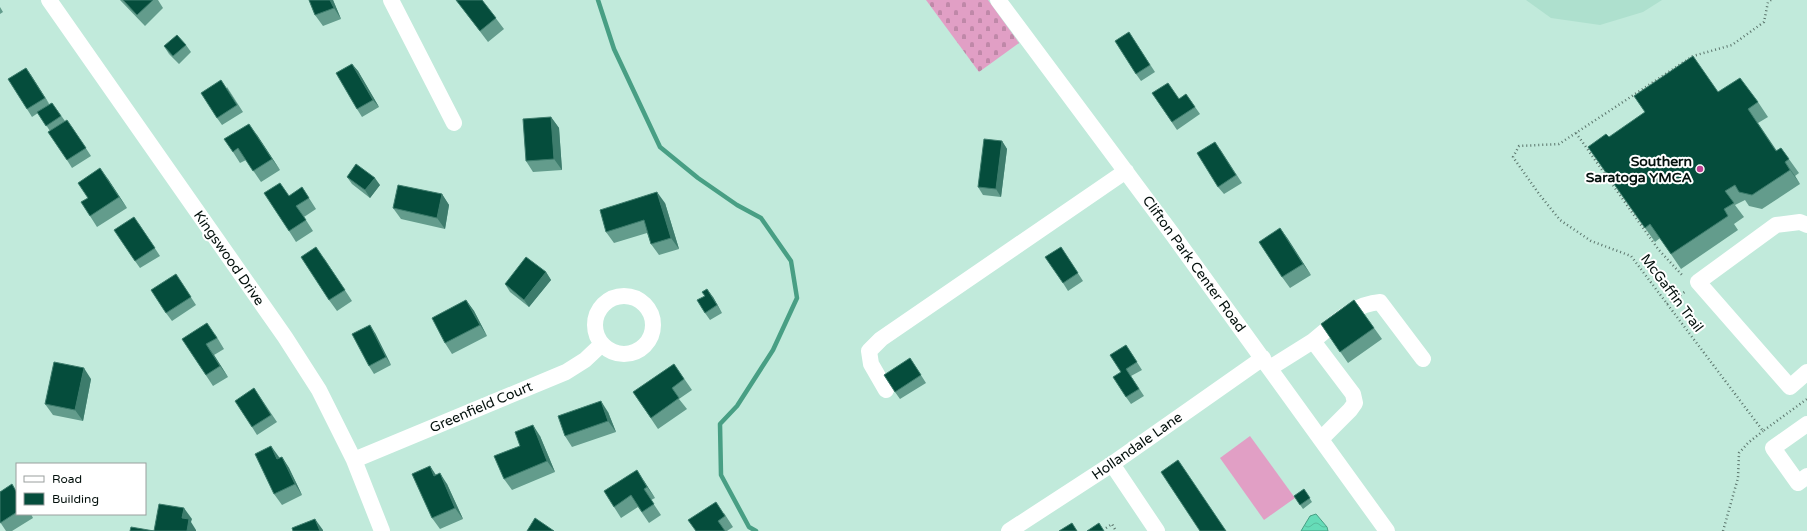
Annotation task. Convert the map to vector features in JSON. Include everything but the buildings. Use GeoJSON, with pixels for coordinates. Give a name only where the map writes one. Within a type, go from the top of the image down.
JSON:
{"type":"FeatureCollection","features":[{"type":"Feature","properties":{"kind":"street","name":"Kingswood Drive"},"geometry":{"type":"LineString","coordinates":[[49,0],[320,390],[354,460],[382,531]]}},
{"type":"Feature","properties":{"kind":"street"},"geometry":{"type":"LineString","coordinates":[[391,0],[454,123]]}},
{"type":"Feature","properties":{"kind":"street","name":"Clifton Park Center Road"},"geometry":{"type":"LineString","coordinates":[[998,0],[1126,171],[1387,531]]}},
{"type":"Feature","properties":{"kind":"street"},"geometry":{"type":"LineString","coordinates":[[886,390],[869,357],[869,350],[881,339],[1126,171]]}},
{"type":"Feature","properties":{"kind":"street"},"geometry":{"type":"LineString","coordinates":[[1807,225],[1800,222],[1776,225],[1698,282],[1790,386],[1807,372]]}},
{"type":"Feature","properties":{"kind":"street","name":"Hollandale Lane"},"geometry":{"type":"LineString","coordinates":[[1009,531],[1028,526],[1112,464],[1266,363],[1313,341],[1356,308],[1368,303],[1380,302],[1423,359]]}},
{"type":"Feature","properties":{"kind":"street"},"geometry":{"type":"LineString","coordinates":[[1313,341],[1352,394],[1354,403],[1350,410],[1321,439]]}},
{"type":"Feature","properties":{"kind":"street","name":"Greenfield Court"},"geometry":{"type":"LineString","coordinates":[[354,460],[566,372],[585,360],[602,344]]}},
{"type":"Feature","properties":{"kind":"street"},"geometry":{"type":"LineString","coordinates":[[1807,424],[1773,448],[1798,483],[1807,476]]}},
{"type":"Feature","properties":{"kind":"street"},"geometry":{"type":"LineString","coordinates":[[1112,464],[1156,531]]}},
{"type":"Feature","properties":{"kind":"path","name":"McGaffin Trail"},"geometry":{"type":"LineString","coordinates":[[1763,431],[1631,256],[1591,241],[1560,220],[1539,194],[1513,157],[1519,146],[1559,144],[1693,56],[1732,46],[1764,22],[1768,2],[1771,0]]}},
{"type":"Feature","properties":{"kind":"path"},"geometry":{"type":"LineString","coordinates":[[1576,133],[1658,250],[1682,275]]}},
{"type":"Feature","properties":{"kind":"path"},"geometry":{"type":"LineString","coordinates":[[1667,304],[1686,290]]}},
{"type":"Feature","properties":{"kind":"path"},"geometry":{"type":"LineString","coordinates":[[1723,531],[1738,478],[1739,453],[1748,443],[1763,431],[1807,399]]}},
{"type":"Feature","properties":{"kind":"path"},"geometry":{"type":"LineString","coordinates":[[1106,528],[1112,524],[1116,531]]}},
{"type":"Feature","properties":{"kind":"shaded area"},"geometry":{"type":"Polygon","coordinates":[[[1526,0],[1662,0],[1643,12],[1600,25],[1551,18],[1526,0]]]}},
{"type":"Feature","properties":{"kind":"green space"},"geometry":{"type":"Polygon","coordinates":[[[926,0],[988,0],[1019,43],[979,72],[926,0]]]}},
{"type":"Feature","properties":{"kind":"green space"},"geometry":{"type":"Polygon","coordinates":[[[1250,436],[1295,498],[1264,520],[1220,458],[1250,436]]]}},
{"type":"Feature","properties":{"kind":"water"},"geometry":{"type":"Polygon","coordinates":[[[1316,514],[1327,527],[1328,531],[1301,531],[1310,516],[1316,514]]]}},
{"type":"Feature","properties":{"kind":"waterway"},"geometry":{"type":"LineString","coordinates":[[598,0],[614,49],[660,147],[698,178],[737,205],[761,218],[791,261],[797,298],[773,350],[737,406],[720,424],[721,475],[749,527],[756,531]]}},
{"type":"Feature","properties":{"kind":"place","name":"Southern Saratoga YMCA"},"geometry":{"type":"Point","coordinates":[1700,169]}}]}
